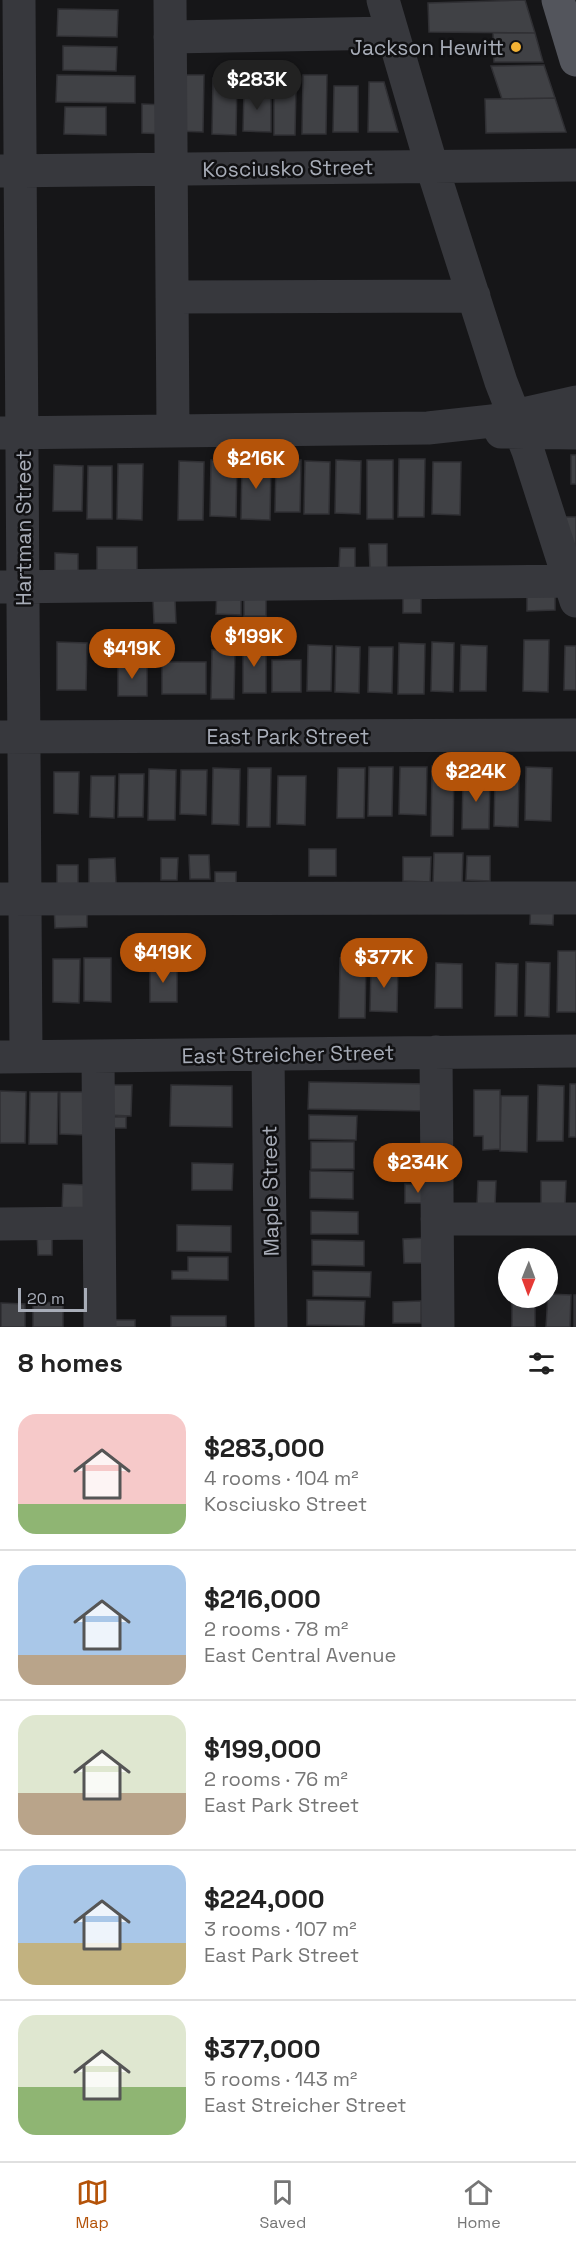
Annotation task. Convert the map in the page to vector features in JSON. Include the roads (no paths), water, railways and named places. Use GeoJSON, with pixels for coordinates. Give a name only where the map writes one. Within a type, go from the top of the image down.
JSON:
{"type":"FeatureCollection","features":[{"type":"Feature","properties":{"kind":"main road"},"geometry":{"type":"LineString","coordinates":[[566,14],[576,60]]}},
{"type":"Feature","properties":{"kind":"street","name":"Hartman Street"},"geometry":{"type":"LineString","coordinates":[[13,1057],[10,171],[20,0]]}},
{"type":"Feature","properties":{"kind":"street"},"geometry":{"type":"LineString","coordinates":[[170,0],[174,431]]}},
{"type":"Feature","properties":{"kind":"street"},"geometry":{"type":"LineString","coordinates":[[12,586],[573,591],[518,425],[501,382],[432,167],[383,0]]}},
{"type":"Feature","properties":{"kind":"street"},"geometry":{"type":"LineString","coordinates":[[170,37],[392,33]]}},
{"type":"Feature","properties":{"kind":"street","name":"Kosciusko Street"},"geometry":{"type":"LineString","coordinates":[[10,171],[576,165]]}},
{"type":"Feature","properties":{"kind":"street"},"geometry":{"type":"LineString","coordinates":[[172,297],[474,296]]}},
{"type":"Feature","properties":{"kind":"street"},"geometry":{"type":"LineString","coordinates":[[518,425],[576,402]]}},
{"type":"Feature","properties":{"kind":"street"},"geometry":{"type":"LineString","coordinates":[[11,433],[388,429],[518,425],[576,433]]}},
{"type":"Feature","properties":{"kind":"street","name":"East Park Street"},"geometry":{"type":"LineString","coordinates":[[12,737],[576,735]]}},
{"type":"Feature","properties":{"kind":"street"},"geometry":{"type":"LineString","coordinates":[[13,899],[576,898]]}},
{"type":"Feature","properties":{"kind":"street","name":"East Streicher Street"},"geometry":{"type":"LineString","coordinates":[[13,1057],[576,1051]]}},
{"type":"Feature","properties":{"kind":"street"},"geometry":{"type":"LineString","coordinates":[[436,1053],[438,1327]]}},
{"type":"Feature","properties":{"kind":"street","name":"Maple Street"},"geometry":{"type":"LineString","coordinates":[[268,1055],[271,1327]]}},
{"type":"Feature","properties":{"kind":"street"},"geometry":{"type":"LineString","coordinates":[[98,1056],[100,1327]]}},
{"type":"Feature","properties":{"kind":"street"},"geometry":{"type":"LineString","coordinates":[[437,1220],[576,1219]]}},
{"type":"Feature","properties":{"kind":"street"},"geometry":{"type":"LineString","coordinates":[[0,1224],[99,1223]]}},
{"type":"Feature","properties":{"kind":"place","name":"Jackson Hewitt"},"geometry":{"type":"Point","coordinates":[516,47]}}]}
